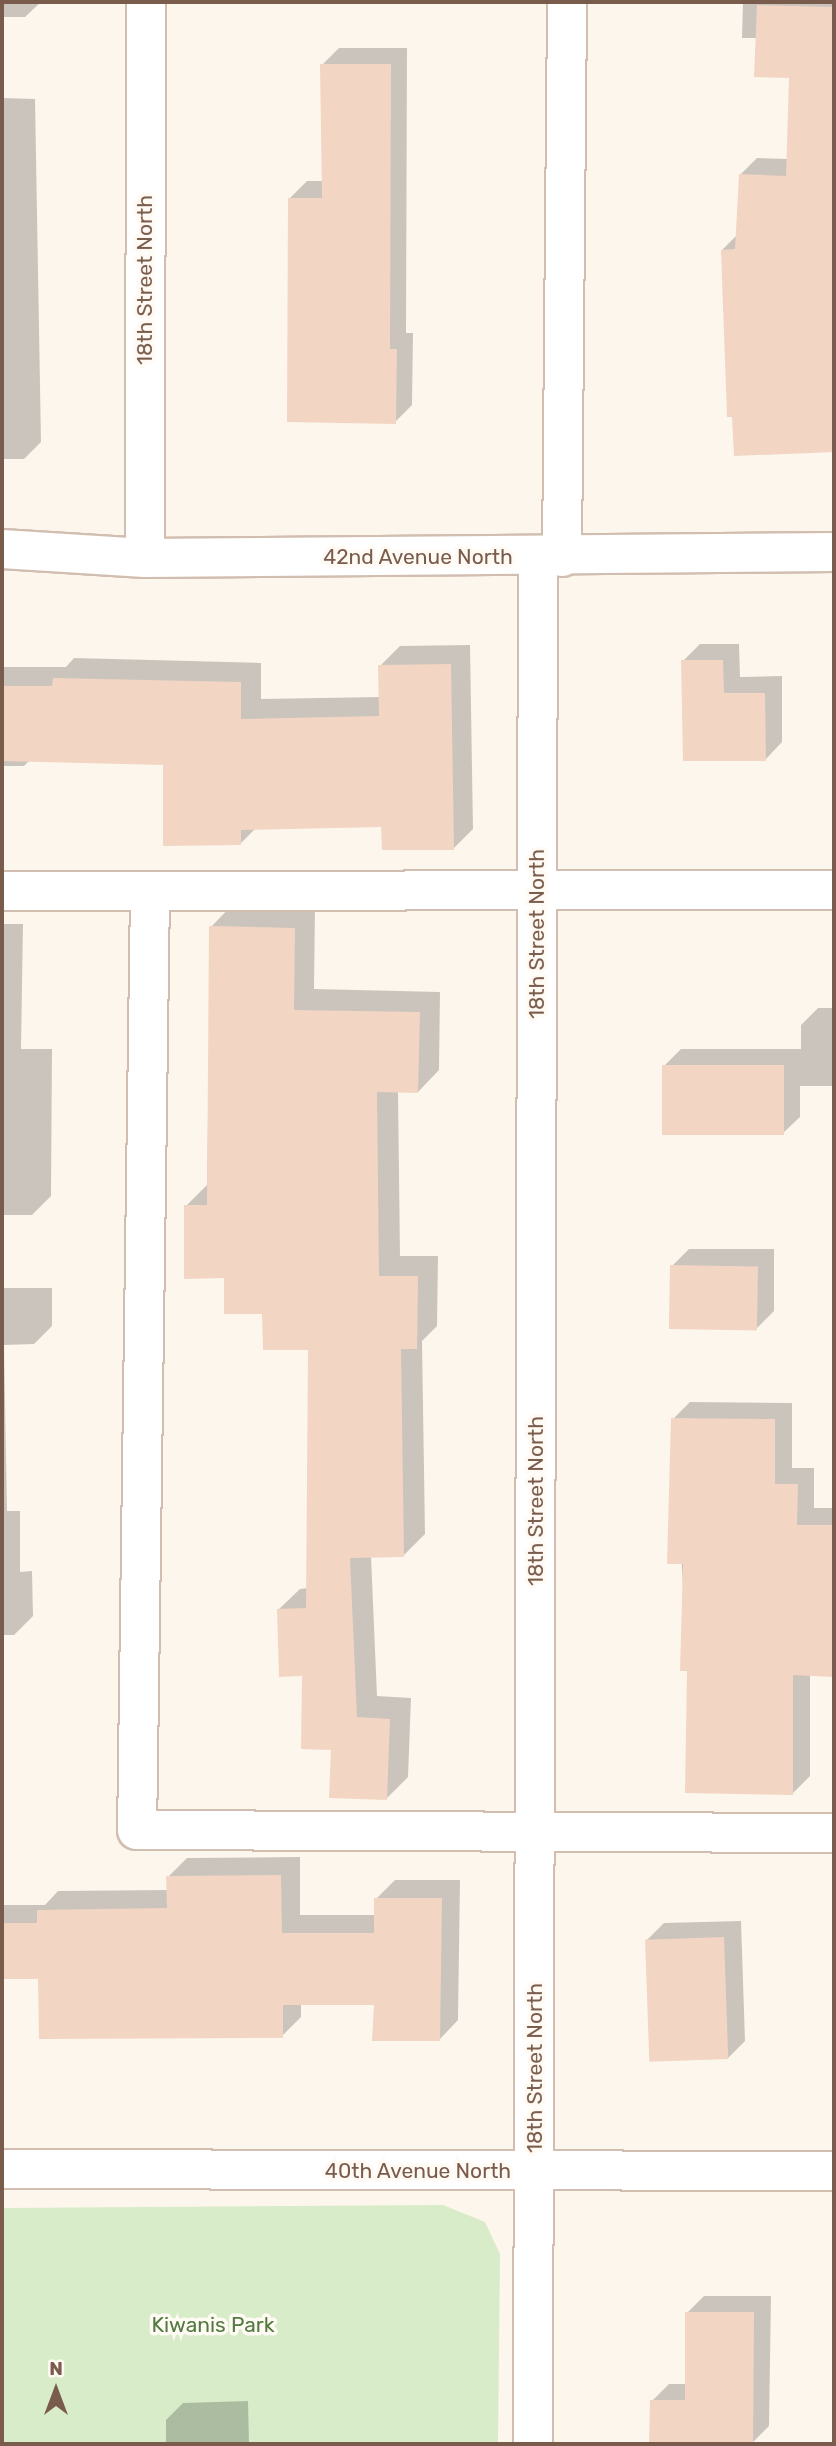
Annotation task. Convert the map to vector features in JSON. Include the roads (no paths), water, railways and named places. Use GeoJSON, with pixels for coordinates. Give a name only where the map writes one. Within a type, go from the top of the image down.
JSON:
{"type":"FeatureCollection","features":[{"type":"Feature","properties":{"kind":"street","name":"18th Street North"},"geometry":{"type":"LineString","coordinates":[[145,558],[146,2]]}},
{"type":"Feature","properties":{"kind":"street","name":"18th Street North"},"geometry":{"type":"LineString","coordinates":[[533,2444],[537,892],[567,2]]}},
{"type":"Feature","properties":{"kind":"street","name":"42nd Avenue North"},"geometry":{"type":"LineString","coordinates":[[2,550],[145,558],[550,557],[834,552]]}},
{"type":"Feature","properties":{"kind":"street"},"geometry":{"type":"LineString","coordinates":[[2,891],[834,890]]}},
{"type":"Feature","properties":{"kind":"street"},"geometry":{"type":"LineString","coordinates":[[150,892],[137,1830],[834,1833]]}},
{"type":"Feature","properties":{"kind":"street","name":"40th Avenue North"},"geometry":{"type":"LineString","coordinates":[[2,2169],[834,2171]]}},
{"type":"Feature","properties":{"kind":"park label","name":"Kiwanis Park"},"geometry":{"type":"Point","coordinates":[213,2325]}}]}
